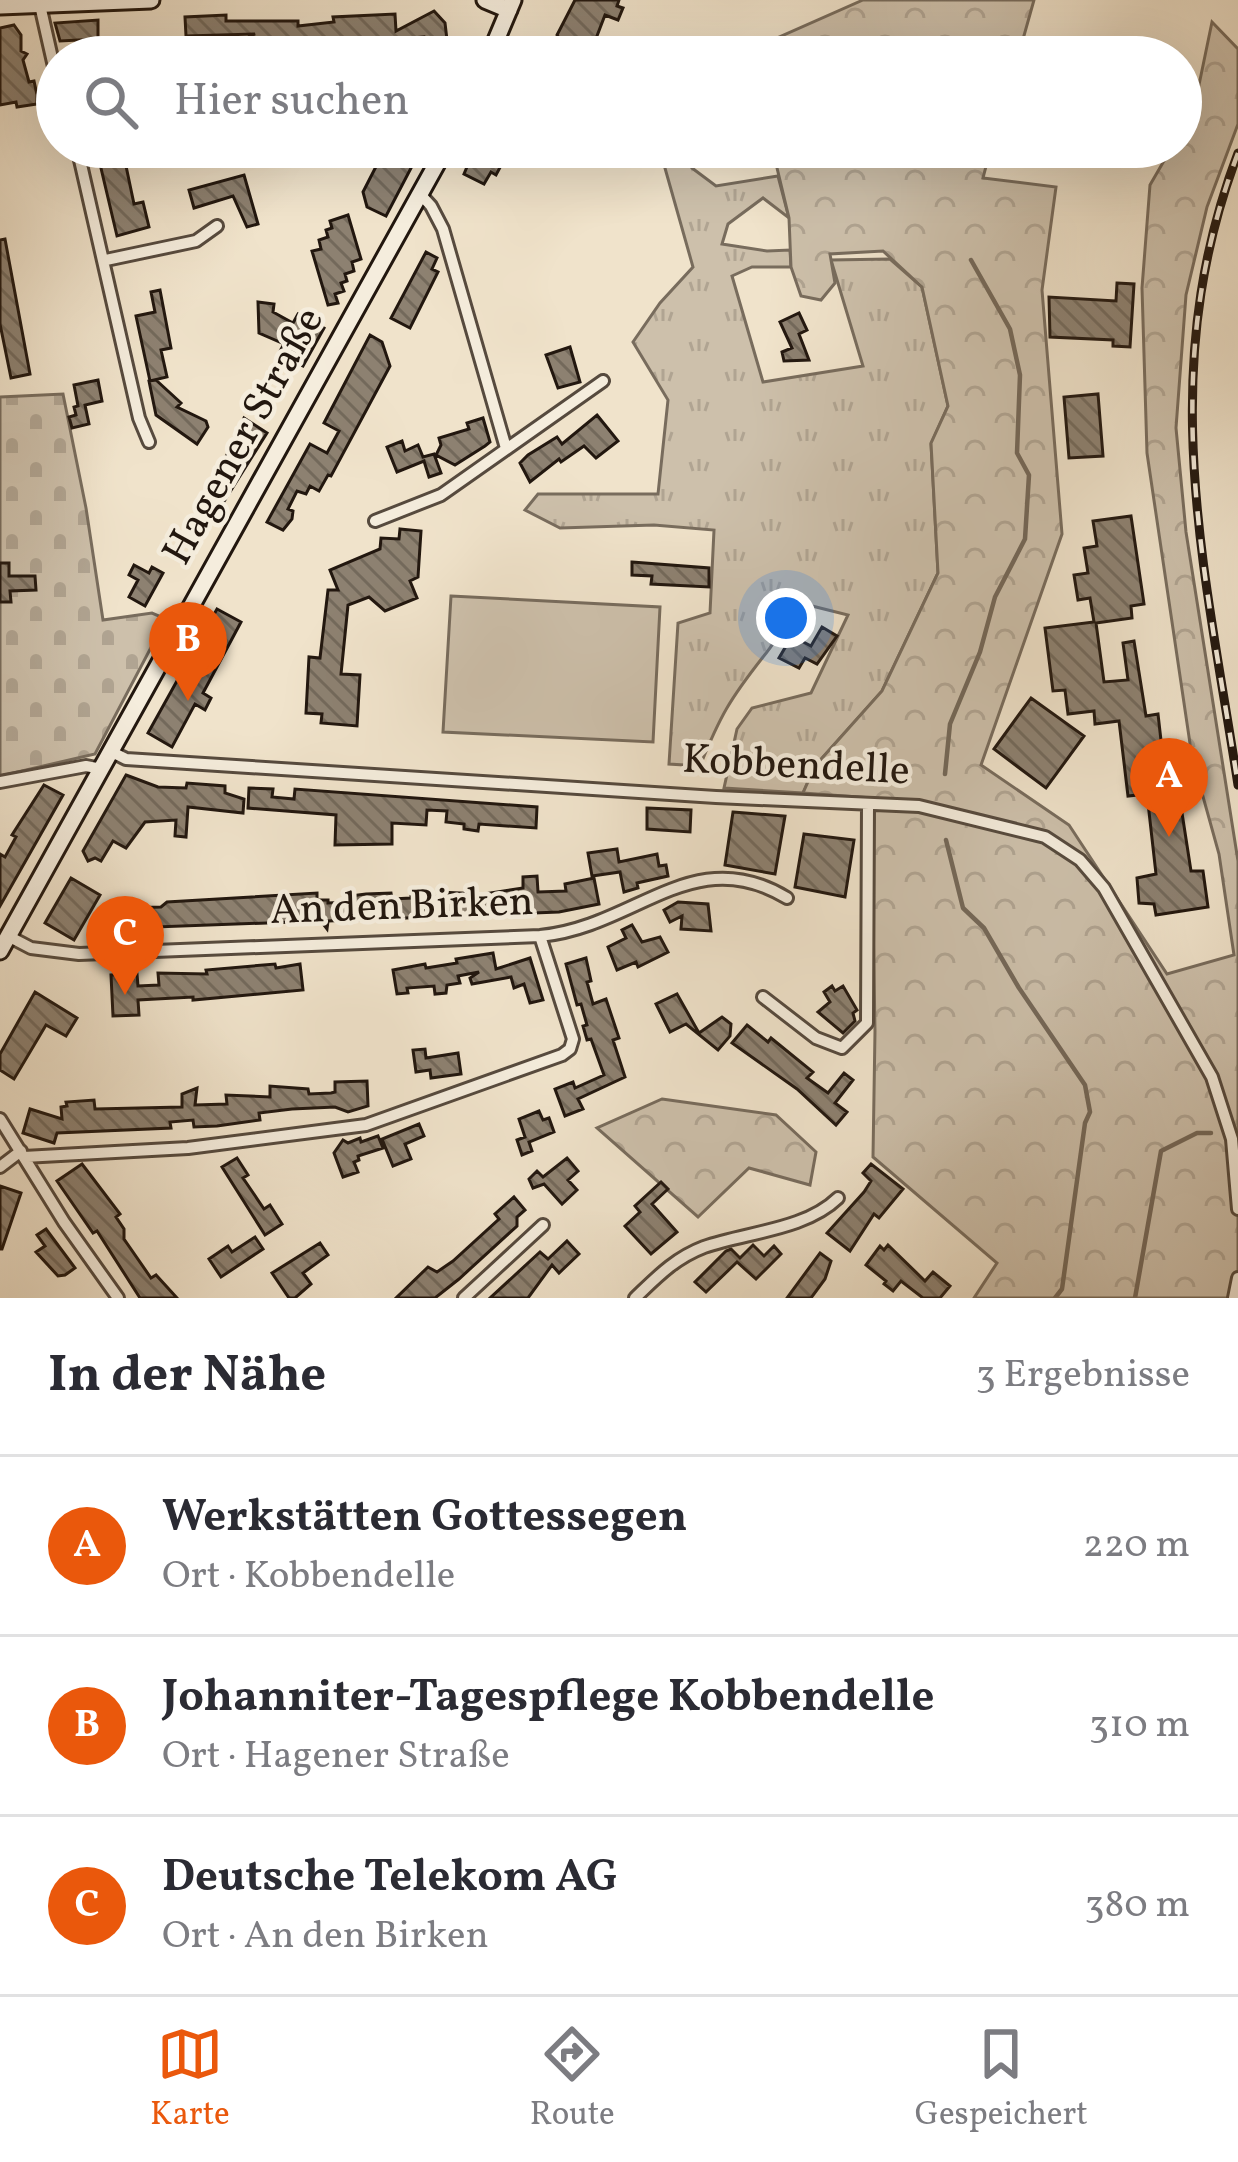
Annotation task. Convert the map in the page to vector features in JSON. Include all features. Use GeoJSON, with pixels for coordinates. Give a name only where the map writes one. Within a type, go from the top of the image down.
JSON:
{"type":"FeatureCollection","features":[{"type":"Feature","properties":{"kind":"main road"},"geometry":{"type":"LineString","coordinates":[[0,7],[151,0]]}},
{"type":"Feature","properties":{"kind":"main road"},"geometry":{"type":"LineString","coordinates":[[485,0],[511,5],[498,36]]}},
{"type":"Feature","properties":{"kind":"main road","name":"Hagener Straße"},"geometry":{"type":"LineString","coordinates":[[4,944],[435,168]]}},
{"type":"Feature","properties":{"kind":"street"},"geometry":{"type":"LineString","coordinates":[[40,5],[47,36]]}},
{"type":"Feature","properties":{"kind":"street"},"geometry":{"type":"LineString","coordinates":[[82,168],[139,418],[149,442]]}},
{"type":"Feature","properties":{"kind":"street"},"geometry":{"type":"LineString","coordinates":[[421,195],[442,230],[506,448]]}},
{"type":"Feature","properties":{"kind":"street"},"geometry":{"type":"LineString","coordinates":[[106,260],[196,241],[217,226]]}},
{"type":"Feature","properties":{"kind":"street"},"geometry":{"type":"LineString","coordinates":[[375,521],[441,495],[603,381]]}},
{"type":"Feature","properties":{"kind":"street","name":"Kobbendelle"},"geometry":{"type":"LineString","coordinates":[[112,752],[127,759],[919,806],[1023,829],[1059,844],[1092,872],[1212,1077],[1232,1139],[1238,1209]]}},
{"type":"Feature","properties":{"kind":"street"},"geometry":{"type":"LineString","coordinates":[[0,782],[86,766],[102,769]]}},
{"type":"Feature","properties":{"kind":"street"},"geometry":{"type":"LineString","coordinates":[[763,997],[816,1039],[842,1048],[867,1023],[868,805]]}},
{"type":"Feature","properties":{"kind":"street","name":"An den Birken"},"geometry":{"type":"LineString","coordinates":[[4,944],[82,954],[540,936],[592,927],[695,879],[745,880],[787,898]]}},
{"type":"Feature","properties":{"kind":"street"},"geometry":{"type":"LineString","coordinates":[[0,1167],[22,1154],[206,1146],[366,1125],[562,1055],[573,1039],[540,936]]}},
{"type":"Feature","properties":{"kind":"street"},"geometry":{"type":"LineString","coordinates":[[0,1119],[118,1298]]}},
{"type":"Feature","properties":{"kind":"street"},"geometry":{"type":"LineString","coordinates":[[635,1298],[672,1262],[703,1248],[823,1213],[838,1198]]}},
{"type":"Feature","properties":{"kind":"street"},"geometry":{"type":"LineString","coordinates":[[464,1298],[543,1225]]}},
{"type":"Feature","properties":{"kind":"street"},"geometry":{"type":"LineString","coordinates":[[1234,1298],[1238,1278]]}},
{"type":"Feature","properties":{"kind":"green space"},"geometry":{"type":"Polygon","coordinates":[[[863,0],[1034,0],[1024,36],[781,36],[863,0]]]}},
{"type":"Feature","properties":{"kind":"green space"},"geometry":{"type":"Polygon","coordinates":[[[1212,22],[1238,49],[1238,124],[1207,207],[1186,295],[1176,428],[1186,532],[1238,861],[1238,1298],[974,1298],[997,1263],[873,1157],[871,798],[803,793],[815,766],[882,691],[938,573],[931,443],[948,406],[922,287],[883,251],[830,254],[835,283],[821,300],[801,296],[791,267],[789,218],[777,168],[986,168],[983,178],[1056,187],[1042,290],[1062,534],[981,765],[1069,825],[1167,974],[1234,955],[1219,854],[1192,757],[1147,453],[1142,288],[1150,185],[1160,168],[1202,168],[1202,70],[1212,22]]]}},
{"type":"Feature","properties":{"kind":"green space"},"geometry":{"type":"Polygon","coordinates":[[[665,168],[692,168],[716,186],[778,176],[789,218],[763,198],[728,224],[722,244],[790,250],[791,267],[752,267],[732,276],[763,382],[863,366],[831,260],[890,259],[922,287],[948,406],[931,444],[938,573],[882,691],[815,766],[803,793],[724,788],[737,729],[752,708],[811,693],[848,615],[804,604],[734,697],[700,766],[669,764],[678,623],[710,613],[714,530],[654,525],[560,528],[525,510],[538,494],[658,494],[668,400],[633,342],[693,267],[665,168]]]}},
{"type":"Feature","properties":{"kind":"green space"},"geometry":{"type":"Polygon","coordinates":[[[63,394],[103,620],[152,613],[166,619],[95,754],[0,776],[0,397],[63,394]]]}},
{"type":"Feature","properties":{"kind":"green space"},"geometry":{"type":"Polygon","coordinates":[[[451,596],[660,607],[653,742],[443,732],[451,596]]]}},
{"type":"Feature","properties":{"kind":"green space"},"geometry":{"type":"Polygon","coordinates":[[[662,1099],[776,1115],[816,1152],[810,1185],[749,1168],[698,1217],[597,1128],[662,1099]]]}},
{"type":"Feature","properties":{"kind":"building"},"geometry":{"type":"Polygon","coordinates":[[[575,0],[619,0],[617,6],[623,8],[618,20],[605,15],[597,36],[557,35],[575,0]]]}},
{"type":"Feature","properties":{"kind":"building"},"geometry":{"type":"Polygon","coordinates":[[[434,11],[445,23],[447,36],[186,36],[185,17],[226,15],[226,21],[298,21],[298,26],[334,22],[333,17],[395,14],[396,31],[434,11]]]}},
{"type":"Feature","properties":{"kind":"building"},"geometry":{"type":"Polygon","coordinates":[[[98,20],[98,36],[59,36],[55,23],[98,20]]]}},
{"type":"Feature","properties":{"kind":"building"},"geometry":{"type":"Polygon","coordinates":[[[14,25],[21,35],[36,104],[0,105],[0,28],[14,25]]]}},
{"type":"Feature","properties":{"kind":"building"},"geometry":{"type":"Polygon","coordinates":[[[101,168],[126,168],[134,204],[143,202],[149,227],[117,236],[101,168]]]}},
{"type":"Feature","properties":{"kind":"building"},"geometry":{"type":"Polygon","coordinates":[[[375,168],[411,168],[386,216],[367,207],[363,192],[375,168]]]}},
{"type":"Feature","properties":{"kind":"building"},"geometry":{"type":"Polygon","coordinates":[[[467,168],[500,168],[484,184],[464,174],[467,168]]]}},
{"type":"Feature","properties":{"kind":"building"},"geometry":{"type":"Polygon","coordinates":[[[244,175],[258,224],[247,227],[233,196],[194,208],[189,190],[244,175]]]}},
{"type":"Feature","properties":{"kind":"building"},"geometry":{"type":"Polygon","coordinates":[[[348,215],[361,259],[352,262],[354,271],[345,274],[344,291],[335,294],[338,303],[328,305],[312,251],[321,249],[319,240],[328,237],[330,221],[348,215]]]}},
{"type":"Feature","properties":{"kind":"building"},"geometry":{"type":"Polygon","coordinates":[[[5,239],[30,374],[11,378],[0,324],[0,240],[5,239]]]}},
{"type":"Feature","properties":{"kind":"building"},"geometry":{"type":"Polygon","coordinates":[[[426,252],[437,258],[432,269],[438,272],[410,328],[391,318],[426,252]]]}},
{"type":"Feature","properties":{"kind":"building"},"geometry":{"type":"Polygon","coordinates":[[[1117,283],[1134,284],[1130,347],[1113,346],[1113,340],[1050,337],[1049,297],[1116,301],[1117,283]]]}},
{"type":"Feature","properties":{"kind":"building"},"geometry":{"type":"Polygon","coordinates":[[[160,290],[171,348],[161,350],[167,377],[150,381],[136,316],[155,312],[151,292],[160,290]]]}},
{"type":"Feature","properties":{"kind":"building"},"geometry":{"type":"Polygon","coordinates":[[[258,302],[274,304],[273,312],[293,323],[298,314],[324,328],[303,366],[279,353],[284,344],[259,333],[258,302]]]}},
{"type":"Feature","properties":{"kind":"building"},"geometry":{"type":"Polygon","coordinates":[[[799,313],[807,330],[799,334],[809,360],[784,361],[782,352],[792,348],[780,322],[799,313]]]}},
{"type":"Feature","properties":{"kind":"building"},"geometry":{"type":"Polygon","coordinates":[[[370,335],[382,342],[390,366],[331,476],[319,491],[310,486],[306,494],[297,491],[288,509],[293,511],[292,519],[283,530],[267,522],[310,444],[327,453],[339,431],[324,423],[370,335]]]}},
{"type":"Feature","properties":{"kind":"building"},"geometry":{"type":"Polygon","coordinates":[[[570,347],[580,382],[558,388],[546,355],[570,347]]]}},
{"type":"Feature","properties":{"kind":"building"},"geometry":{"type":"Polygon","coordinates":[[[98,380],[102,401],[85,405],[89,424],[72,428],[69,417],[76,415],[74,407],[78,406],[74,385],[98,380]]]}},
{"type":"Feature","properties":{"kind":"building"},"geometry":{"type":"Polygon","coordinates":[[[156,380],[181,403],[177,407],[206,421],[208,427],[197,444],[156,415],[149,381],[156,380]]]}},
{"type":"Feature","properties":{"kind":"building"},"geometry":{"type":"Polygon","coordinates":[[[1098,394],[1103,456],[1069,458],[1064,397],[1098,394]]]}},
{"type":"Feature","properties":{"kind":"building"},"geometry":{"type":"Polygon","coordinates":[[[597,415],[618,441],[596,458],[584,446],[530,482],[520,463],[528,455],[557,437],[562,444],[597,415]]]}},
{"type":"Feature","properties":{"kind":"building"},"geometry":{"type":"Polygon","coordinates":[[[244,418],[267,433],[223,503],[212,497],[216,490],[212,487],[244,418]]]}},
{"type":"Feature","properties":{"kind":"building"},"geometry":{"type":"Polygon","coordinates":[[[483,418],[490,442],[485,446],[455,465],[436,455],[439,438],[469,429],[467,423],[483,418]]]}},
{"type":"Feature","properties":{"kind":"building"},"geometry":{"type":"Polygon","coordinates":[[[402,441],[405,451],[418,445],[423,457],[434,454],[441,473],[429,477],[424,461],[397,472],[387,447],[402,441]]]}},
{"type":"Feature","properties":{"kind":"building"},"geometry":{"type":"Polygon","coordinates":[[[1131,516],[1144,604],[1131,606],[1132,618],[1096,623],[1104,682],[1128,680],[1123,643],[1134,641],[1146,716],[1158,714],[1168,802],[1180,800],[1191,871],[1203,871],[1208,907],[1156,915],[1154,904],[1139,903],[1137,878],[1156,874],[1147,794],[1128,796],[1119,721],[1095,724],[1094,711],[1068,714],[1065,690],[1053,691],[1045,628],[1094,622],[1090,598],[1078,600],[1074,575],[1088,573],[1084,548],[1097,546],[1093,521],[1131,516]]]}},
{"type":"Feature","properties":{"kind":"building"},"geometry":{"type":"Polygon","coordinates":[[[400,529],[421,531],[418,577],[410,581],[417,598],[385,611],[369,597],[348,605],[341,674],[360,675],[357,726],[321,723],[322,714],[306,713],[309,657],[320,658],[328,590],[338,590],[330,570],[380,549],[381,538],[399,539],[400,529]]]}},
{"type":"Feature","properties":{"kind":"building"},"geometry":{"type":"Polygon","coordinates":[[[632,562],[709,568],[709,587],[651,584],[652,576],[632,575],[632,562]]]}},
{"type":"Feature","properties":{"kind":"building"},"geometry":{"type":"Polygon","coordinates":[[[0,563],[9,563],[9,576],[35,576],[36,590],[10,591],[11,602],[0,602],[0,563]]]}},
{"type":"Feature","properties":{"kind":"building"},"geometry":{"type":"Polygon","coordinates":[[[134,565],[149,573],[152,567],[163,573],[145,606],[129,597],[138,580],[129,575],[134,565]]]}},
{"type":"Feature","properties":{"kind":"building"},"geometry":{"type":"Polygon","coordinates":[[[217,609],[241,622],[203,693],[211,698],[205,710],[195,704],[172,747],[148,733],[217,609]]]}},
{"type":"Feature","properties":{"kind":"building"},"geometry":{"type":"Polygon","coordinates":[[[822,627],[837,636],[817,664],[805,658],[799,668],[779,658],[792,636],[811,646],[822,627]]]}},
{"type":"Feature","properties":{"kind":"building"},"geometry":{"type":"Polygon","coordinates":[[[1031,698],[1084,736],[1046,788],[994,749],[1031,698]]]}},
{"type":"Feature","properties":{"kind":"building"},"geometry":{"type":"Polygon","coordinates":[[[126,775],[158,787],[225,786],[225,793],[244,799],[243,813],[188,807],[186,837],[175,836],[176,820],[145,822],[126,848],[113,841],[101,861],[88,861],[83,851],[126,775]]]}},
{"type":"Feature","properties":{"kind":"building"},"geometry":{"type":"Polygon","coordinates":[[[44,785],[63,795],[0,906],[0,854],[5,857],[16,837],[12,835],[44,785]]]}},
{"type":"Feature","properties":{"kind":"building"},"geometry":{"type":"Polygon","coordinates":[[[249,788],[273,789],[272,797],[294,799],[295,789],[537,807],[536,828],[479,824],[478,831],[464,829],[464,824],[446,822],[447,811],[427,810],[426,825],[392,823],[392,844],[335,845],[336,815],[248,808],[249,788]]]}},
{"type":"Feature","properties":{"kind":"building"},"geometry":{"type":"Polygon","coordinates":[[[647,808],[691,810],[690,832],[647,829],[647,808]]]}},
{"type":"Feature","properties":{"kind":"building"},"geometry":{"type":"Polygon","coordinates":[[[733,812],[785,816],[775,874],[725,865],[733,812]]]}},
{"type":"Feature","properties":{"kind":"building"},"geometry":{"type":"Polygon","coordinates":[[[804,834],[854,840],[845,897],[795,887],[804,834]]]}},
{"type":"Feature","properties":{"kind":"building"},"geometry":{"type":"Polygon","coordinates":[[[617,849],[619,862],[657,854],[668,876],[637,883],[638,888],[624,892],[620,872],[592,876],[588,853],[617,849]]]}},
{"type":"Feature","properties":{"kind":"building"},"geometry":{"type":"Polygon","coordinates":[[[537,876],[538,892],[566,891],[565,884],[594,878],[599,904],[559,912],[328,921],[327,929],[321,921],[129,928],[129,908],[161,907],[167,902],[317,893],[317,900],[328,903],[350,902],[350,896],[366,894],[391,893],[392,899],[411,898],[411,893],[439,897],[439,892],[484,894],[523,888],[523,877],[537,876]]]}},
{"type":"Feature","properties":{"kind":"building"},"geometry":{"type":"Polygon","coordinates":[[[71,878],[100,895],[74,940],[45,923],[71,878]]]}},
{"type":"Feature","properties":{"kind":"building"},"geometry":{"type":"Polygon","coordinates":[[[678,902],[708,904],[711,931],[681,929],[682,916],[670,922],[664,910],[678,902]]]}},
{"type":"Feature","properties":{"kind":"building"},"geometry":{"type":"Polygon","coordinates":[[[632,925],[642,942],[660,937],[668,952],[638,967],[636,962],[617,970],[608,947],[626,938],[622,930],[632,925]]]}},
{"type":"Feature","properties":{"kind":"building"},"geometry":{"type":"Polygon","coordinates":[[[493,953],[496,969],[530,958],[543,1000],[530,1003],[524,984],[514,988],[511,977],[472,984],[470,978],[479,972],[458,976],[460,983],[447,985],[446,993],[435,994],[434,986],[407,988],[408,993],[397,994],[393,970],[457,963],[456,959],[493,953]]]}},
{"type":"Feature","properties":{"kind":"building"},"geometry":{"type":"Polygon","coordinates":[[[586,958],[593,1004],[606,999],[625,1077],[578,1099],[583,1109],[565,1116],[555,1089],[573,1082],[575,1088],[604,1075],[591,1039],[587,1040],[583,1026],[587,1025],[566,964],[586,958]]]}},
{"type":"Feature","properties":{"kind":"building"},"geometry":{"type":"Polygon","coordinates":[[[275,964],[276,968],[300,964],[303,990],[138,1000],[139,1015],[113,1016],[111,975],[137,974],[138,986],[159,985],[158,973],[207,974],[206,970],[275,964]]]}},
{"type":"Feature","properties":{"kind":"building"},"geometry":{"type":"Polygon","coordinates":[[[832,986],[835,991],[843,986],[857,1010],[855,1021],[843,1033],[818,1012],[830,1002],[824,992],[832,986]]]}},
{"type":"Feature","properties":{"kind":"building"},"geometry":{"type":"Polygon","coordinates":[[[35,992],[77,1018],[66,1036],[46,1025],[14,1079],[0,1070],[0,1054],[35,992]]]}},
{"type":"Feature","properties":{"kind":"building"},"geometry":{"type":"Polygon","coordinates":[[[677,994],[699,1033],[722,1017],[731,1024],[730,1036],[718,1050],[686,1024],[670,1032],[656,1004],[677,994]]]}},
{"type":"Feature","properties":{"kind":"building"},"geometry":{"type":"Polygon","coordinates":[[[747,1025],[813,1072],[807,1078],[828,1093],[844,1073],[853,1080],[835,1103],[847,1112],[836,1125],[797,1089],[732,1043],[747,1025]]]}},
{"type":"Feature","properties":{"kind":"building"},"geometry":{"type":"Polygon","coordinates":[[[425,1049],[426,1058],[458,1053],[461,1074],[431,1078],[430,1070],[416,1072],[413,1050],[425,1049]]]}},
{"type":"Feature","properties":{"kind":"building"},"geometry":{"type":"Polygon","coordinates":[[[367,1081],[368,1106],[348,1112],[335,1107],[292,1109],[259,1113],[260,1120],[217,1126],[194,1127],[193,1120],[170,1122],[171,1128],[57,1133],[54,1143],[23,1133],[30,1109],[62,1119],[61,1107],[66,1102],[94,1100],[95,1109],[182,1107],[182,1094],[197,1088],[195,1105],[227,1104],[226,1095],[270,1097],[270,1086],[331,1093],[335,1082],[367,1081]]]}},
{"type":"Feature","properties":{"kind":"building"},"geometry":{"type":"Polygon","coordinates":[[[539,1111],[543,1120],[549,1118],[554,1132],[529,1142],[532,1151],[522,1155],[517,1140],[525,1137],[519,1119],[539,1111]]]}},
{"type":"Feature","properties":{"kind":"building"},"geometry":{"type":"Polygon","coordinates":[[[419,1124],[424,1136],[405,1144],[411,1159],[393,1166],[382,1139],[419,1124]]]}},
{"type":"Feature","properties":{"kind":"building"},"geometry":{"type":"Polygon","coordinates":[[[378,1136],[383,1148],[358,1156],[354,1162],[358,1172],[343,1177],[334,1153],[343,1140],[360,1138],[361,1142],[378,1136]]]}},
{"type":"Feature","properties":{"kind":"building"},"geometry":{"type":"Polygon","coordinates":[[[237,1158],[248,1175],[243,1178],[264,1209],[270,1205],[282,1224],[265,1235],[222,1167],[237,1158]]]}},
{"type":"Feature","properties":{"kind":"building"},"geometry":{"type":"Polygon","coordinates":[[[567,1158],[578,1171],[568,1180],[577,1190],[562,1204],[544,1184],[533,1188],[529,1179],[537,1171],[543,1177],[567,1158]]]}},
{"type":"Feature","properties":{"kind":"building"},"geometry":{"type":"Polygon","coordinates":[[[82,1164],[120,1214],[116,1217],[124,1239],[151,1278],[156,1275],[177,1298],[140,1298],[97,1231],[93,1233],[57,1181],[82,1164]]]}},
{"type":"Feature","properties":{"kind":"building"},"geometry":{"type":"Polygon","coordinates":[[[871,1164],[903,1189],[879,1218],[874,1214],[850,1251],[827,1233],[864,1192],[871,1181],[863,1173],[871,1164]]]}},
{"type":"Feature","properties":{"kind":"building"},"geometry":{"type":"Polygon","coordinates":[[[661,1182],[668,1189],[652,1204],[677,1232],[651,1254],[625,1226],[640,1212],[635,1206],[661,1182]]]}},
{"type":"Feature","properties":{"kind":"building"},"geometry":{"type":"Polygon","coordinates":[[[0,1186],[21,1193],[2,1249],[0,1249],[0,1186]]]}},
{"type":"Feature","properties":{"kind":"building"},"geometry":{"type":"Polygon","coordinates":[[[514,1197],[525,1210],[517,1217],[517,1226],[459,1279],[435,1298],[396,1298],[428,1267],[437,1272],[453,1261],[499,1219],[495,1214],[514,1197]]]}},
{"type":"Feature","properties":{"kind":"building"},"geometry":{"type":"Polygon","coordinates":[[[46,1229],[75,1268],[65,1275],[58,1276],[36,1252],[45,1246],[37,1235],[46,1229]]]}},
{"type":"Feature","properties":{"kind":"building"},"geometry":{"type":"Polygon","coordinates":[[[255,1237],[263,1249],[221,1277],[209,1259],[228,1246],[232,1252],[255,1237]]]}},
{"type":"Feature","properties":{"kind":"building"},"geometry":{"type":"Polygon","coordinates":[[[567,1241],[579,1254],[559,1273],[552,1265],[528,1298],[490,1298],[540,1252],[548,1259],[567,1241]]]}},
{"type":"Feature","properties":{"kind":"building"},"geometry":{"type":"Polygon","coordinates":[[[320,1243],[328,1255],[303,1273],[311,1284],[289,1298],[272,1273],[320,1243]]]}},
{"type":"Feature","properties":{"kind":"building"},"geometry":{"type":"Polygon","coordinates":[[[753,1245],[764,1256],[774,1246],[781,1254],[756,1279],[737,1262],[706,1292],[695,1282],[726,1251],[731,1249],[740,1258],[753,1245]]]}},
{"type":"Feature","properties":{"kind":"building"},"geometry":{"type":"Polygon","coordinates":[[[888,1245],[925,1281],[933,1272],[950,1286],[940,1298],[923,1298],[901,1281],[893,1291],[866,1265],[880,1246],[884,1250],[888,1245]]]}},
{"type":"Feature","properties":{"kind":"building"},"geometry":{"type":"Polygon","coordinates":[[[820,1253],[831,1261],[825,1279],[811,1298],[787,1298],[820,1253]]]}},
{"type":"Feature","properties":{"kind":"waterway"},"geometry":{"type":"LineString","coordinates":[[945,774],[950,724],[980,652],[995,597],[1025,539],[1029,475],[1017,453],[1020,375],[1010,329],[971,260]]}},
{"type":"Feature","properties":{"kind":"waterway"},"geometry":{"type":"LineString","coordinates":[[946,840],[963,908],[984,928],[1085,1085],[1090,1112],[1062,1289],[1055,1298]]}},
{"type":"Feature","properties":{"kind":"waterway"},"geometry":{"type":"LineString","coordinates":[[1135,1298],[1161,1151],[1197,1133],[1211,1133]]}},
{"type":"Feature","properties":{"kind":"railway"},"geometry":{"type":"LineString","coordinates":[[1238,153],[1213,234],[1198,313],[1193,391],[1201,546],[1238,785]]}},
{"type":"Feature","properties":{"kind":"place","name":"Johanniter-Tagespflege Kobbendelle"},"geometry":{"type":"Point","coordinates":[188,701]}},
{"type":"Feature","properties":{"kind":"place","name":"Werkstätten Gottessegen"},"geometry":{"type":"Point","coordinates":[1169,837]}},
{"type":"Feature","properties":{"kind":"place","name":"Deutsche Telekom AG"},"geometry":{"type":"Point","coordinates":[125,995]}}]}
